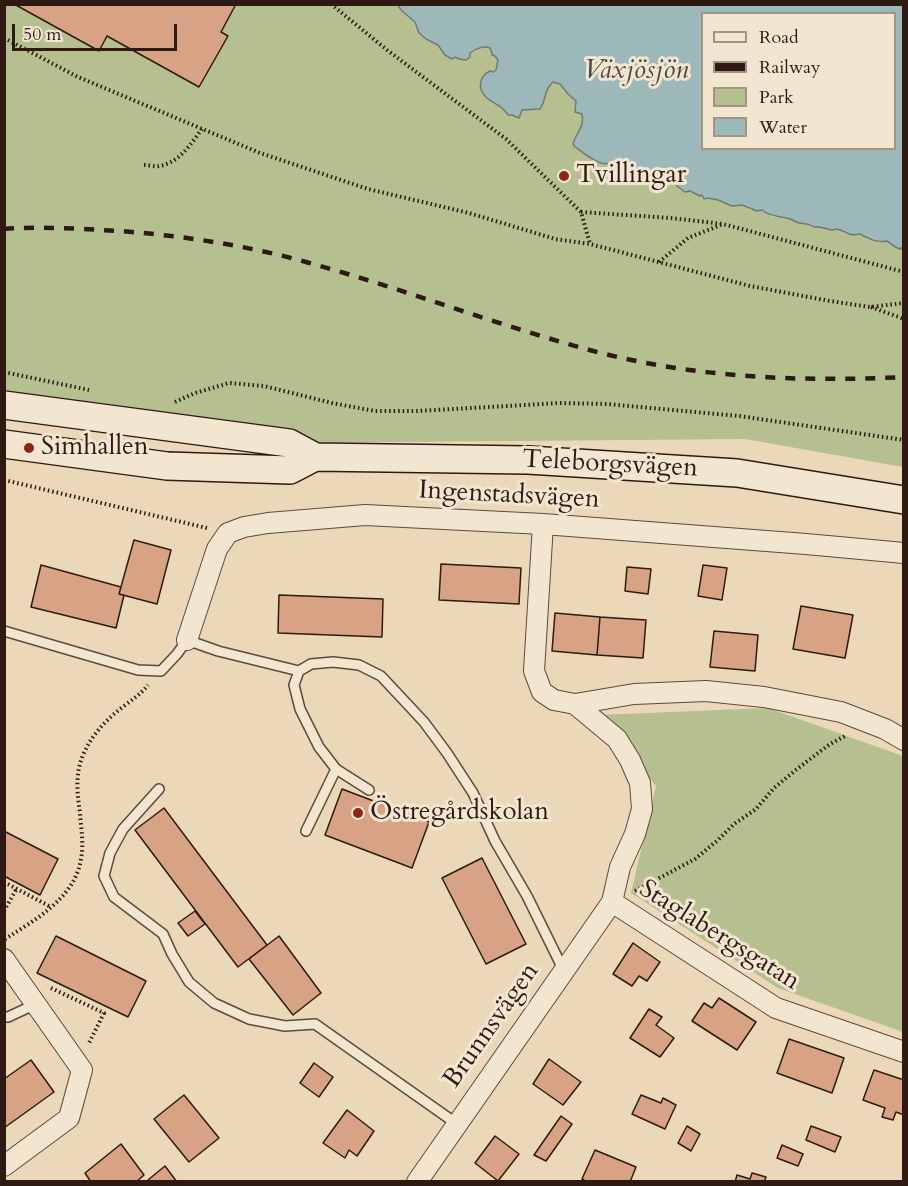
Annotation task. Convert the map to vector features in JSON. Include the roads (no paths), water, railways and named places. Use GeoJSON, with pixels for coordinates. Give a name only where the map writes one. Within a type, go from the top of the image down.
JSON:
{"type":"FeatureCollection","features":[{"type":"Feature","properties":{"kind":"main road","name":"Teleborgsvägen"},"geometry":{"type":"LineString","coordinates":[[4,405],[289,443],[315,458]]}},
{"type":"Feature","properties":{"kind":"main road","name":"Teleborgsvägen"},"geometry":{"type":"LineString","coordinates":[[4,444],[167,466],[290,470],[315,458],[528,460],[737,472],[903,500]]}},
{"type":"Feature","properties":{"kind":"street","name":"Ingenstadsvägen"},"geometry":{"type":"LineString","coordinates":[[187,640],[217,549],[228,533],[244,527],[268,523],[365,515],[543,524],[806,543],[903,553]]}},
{"type":"Feature","properties":{"kind":"street","name":"Staglabergsgatan"},"geometry":{"type":"LineString","coordinates":[[543,524],[534,671],[542,692],[554,700],[575,704],[617,739],[640,783],[642,809],[635,834],[620,867],[612,902],[776,1008],[903,1052]]}},
{"type":"Feature","properties":{"kind":"street"},"geometry":{"type":"LineString","coordinates":[[575,704],[634,694],[706,691],[764,697],[841,712],[885,729],[903,740]]}},
{"type":"Feature","properties":{"kind":"street","name":"Brunnsvägen"},"geometry":{"type":"LineString","coordinates":[[417,1182],[612,902]]}},
{"type":"Feature","properties":{"kind":"street"},"geometry":{"type":"LineString","coordinates":[[4,1166],[69,1118],[82,1070],[8,964]]}},
{"type":"Feature","properties":{"kind":"lane"},"geometry":{"type":"LineString","coordinates":[[4,631],[138,670],[161,671],[187,640],[219,651],[299,671]]}},
{"type":"Feature","properties":{"kind":"lane"},"geometry":{"type":"LineString","coordinates":[[369,790],[336,769],[319,747],[300,709],[294,685],[299,671],[311,664],[333,662],[359,664],[381,676],[424,722],[473,793],[495,841],[527,896],[564,970]]}},
{"type":"Feature","properties":{"kind":"lane"},"geometry":{"type":"LineString","coordinates":[[306,831],[336,769]]}},
{"type":"Feature","properties":{"kind":"lane"},"geometry":{"type":"LineString","coordinates":[[159,789],[123,829],[110,853],[104,876],[114,897],[163,934],[189,982],[214,1003],[249,1019],[285,1026],[315,1024],[457,1124]]}},
{"type":"Feature","properties":{"kind":"lane"},"geometry":{"type":"LineString","coordinates":[[4,1017],[36,1004]]}},
{"type":"Feature","properties":{"kind":"water","name":"Växjösjön"},"geometry":{"type":"Polygon","coordinates":[[[398,5],[903,5],[903,246],[901,249],[887,241],[873,240],[860,234],[852,235],[837,229],[814,227],[762,210],[757,211],[742,205],[732,206],[718,200],[704,199],[702,195],[690,191],[685,192],[677,186],[674,180],[659,181],[634,170],[621,161],[606,164],[595,161],[574,146],[573,143],[583,118],[582,114],[575,112],[576,101],[560,84],[553,82],[550,85],[540,109],[522,110],[519,118],[508,115],[488,99],[481,89],[484,76],[496,70],[498,60],[492,55],[490,48],[482,47],[474,50],[466,60],[455,57],[452,59],[445,55],[438,45],[419,33],[415,22],[398,5]]]}},
{"type":"Feature","properties":{"kind":"railway"},"geometry":{"type":"LineString","coordinates":[[4,229],[120,231],[237,246],[306,262],[564,343],[676,368],[789,378],[904,377]]}},
{"type":"Feature","properties":{"kind":"place","name":"Tvillingar"},"geometry":{"type":"Point","coordinates":[564,176]}},
{"type":"Feature","properties":{"kind":"place","name":"Simhallen"},"geometry":{"type":"Point","coordinates":[29,448]}},
{"type":"Feature","properties":{"kind":"place","name":"Östregårdskolan"},"geometry":{"type":"Point","coordinates":[358,813]}}]}
